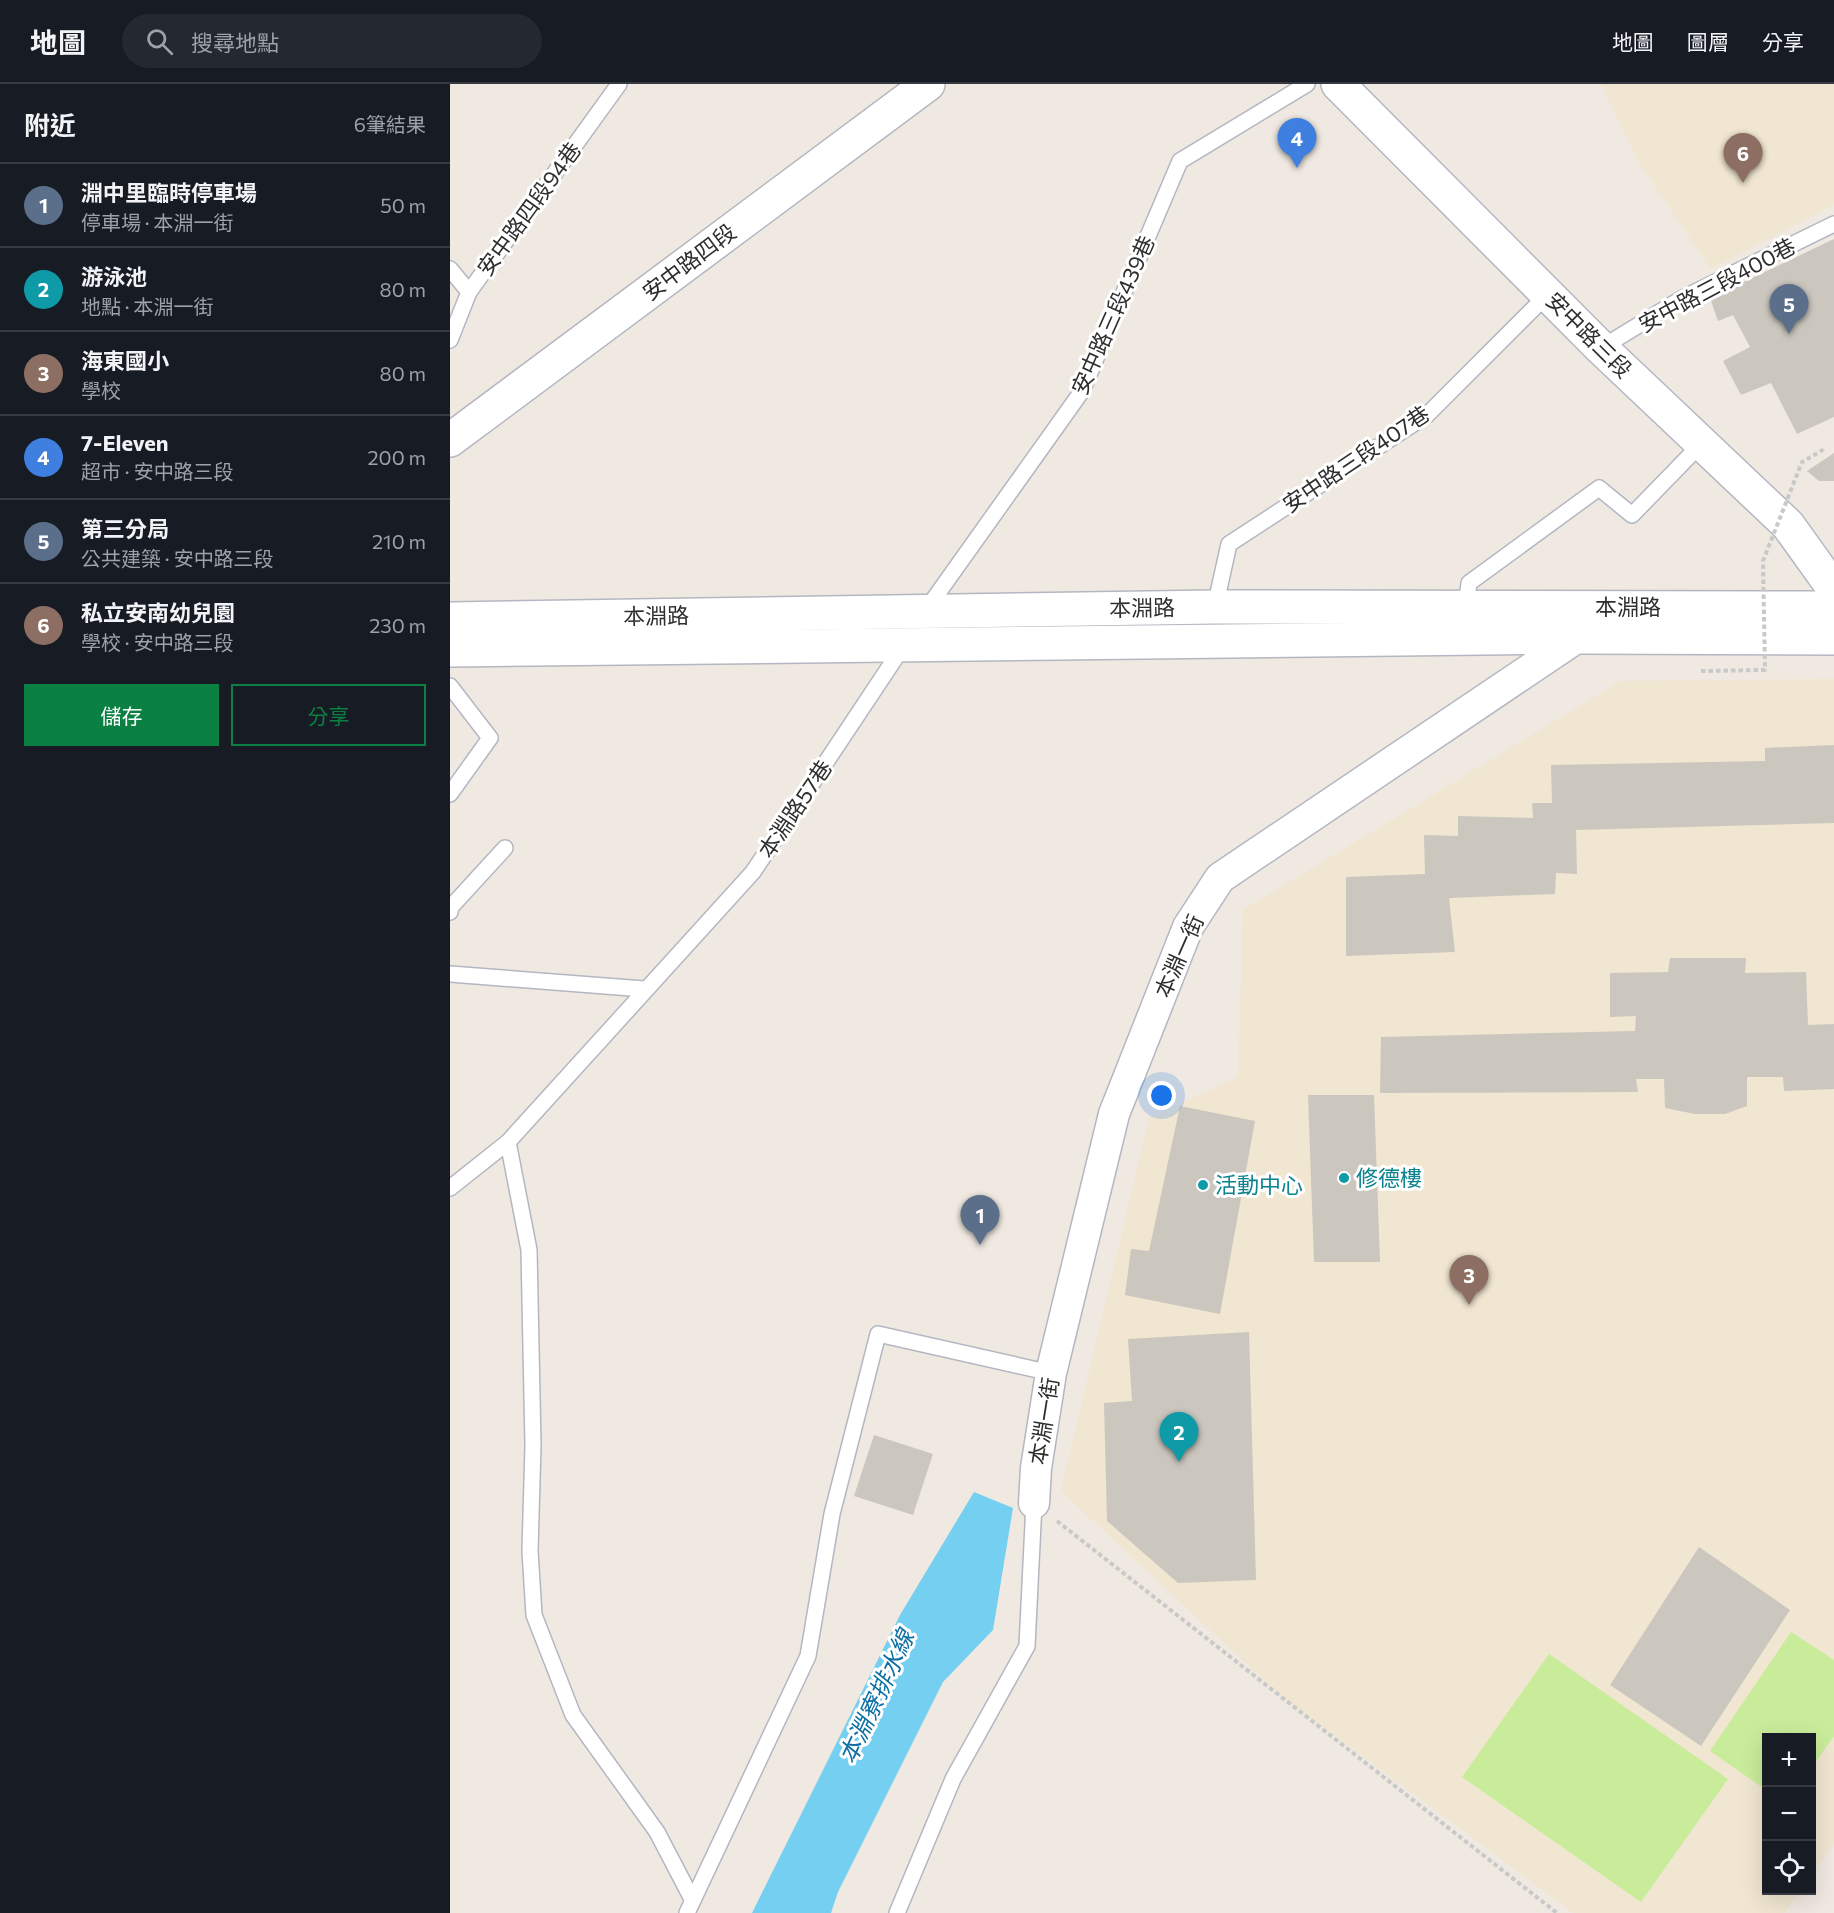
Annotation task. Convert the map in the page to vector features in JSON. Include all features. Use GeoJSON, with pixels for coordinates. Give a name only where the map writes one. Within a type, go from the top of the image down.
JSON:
{"type":"FeatureCollection","features":[{"type":"Feature","properties":{"kind":"street","name":"安中路四段"},"geometry":{"type":"LineString","coordinates":[[450,440],[928,84]]}},
{"type":"Feature","properties":{"kind":"street","name":"安中路三段"},"geometry":{"type":"LineString","coordinates":[[1338,84],[1601,348],[1788,525],[1834,590]]}},
{"type":"Feature","properties":{"kind":"street","name":"本淵路"},"geometry":{"type":"LineString","coordinates":[[450,619],[1215,607],[1834,608]]}},
{"type":"Feature","properties":{"kind":"street","name":"本淵一街"},"geometry":{"type":"LineString","coordinates":[[1034,1503],[1036,1468],[1051,1373],[1114,1114],[1188,927],[1220,878],[1580,637],[1616,607]]}},
{"type":"Feature","properties":{"kind":"street","name":"本淵路"},"geometry":{"type":"LineString","coordinates":[[450,650],[1580,637],[1834,638]]}},
{"type":"Feature","properties":{"kind":"lane","name":"安中路四段94巷"},"geometry":{"type":"LineString","coordinates":[[450,340],[469,292],[618,84]]}},
{"type":"Feature","properties":{"kind":"lane","name":"安中路三段439巷"},"geometry":{"type":"LineString","coordinates":[[924,612],[1082,391],[1180,161],[1307,84]]}},
{"type":"Feature","properties":{"kind":"lane","name":"安中路三段400巷"},"geometry":{"type":"LineString","coordinates":[[1601,348],[1683,298],[1834,224]]}},
{"type":"Feature","properties":{"kind":"lane"},"geometry":{"type":"LineString","coordinates":[[450,269],[469,292]]}},
{"type":"Feature","properties":{"kind":"lane","name":"安中路三段407巷"},"geometry":{"type":"LineString","coordinates":[[1215,607],[1229,544],[1427,415],[1548,295]]}},
{"type":"Feature","properties":{"kind":"lane"},"geometry":{"type":"LineString","coordinates":[[1466,607],[1468,583],[1599,488],[1632,515],[1701,444]]}},
{"type":"Feature","properties":{"kind":"lane","name":"本淵路57巷"},"geometry":{"type":"LineString","coordinates":[[450,1188],[508,1142],[753,872],[924,612]]}},
{"type":"Feature","properties":{"kind":"lane"},"geometry":{"type":"LineString","coordinates":[[450,686],[490,738],[450,794]]}},
{"type":"Feature","properties":{"kind":"lane"},"geometry":{"type":"LineString","coordinates":[[450,912],[451,907],[505,848]]}},
{"type":"Feature","properties":{"kind":"lane"},"geometry":{"type":"LineString","coordinates":[[450,974],[645,989]]}},
{"type":"Feature","properties":{"kind":"lane"},"geometry":{"type":"LineString","coordinates":[[508,1142],[529,1250],[533,1445],[530,1551],[534,1615],[573,1715],[657,1832],[690,1906]]}},
{"type":"Feature","properties":{"kind":"lane"},"geometry":{"type":"LineString","coordinates":[[690,1906],[808,1656],[832,1514],[878,1334],[1051,1373]]}},
{"type":"Feature","properties":{"kind":"lane"},"geometry":{"type":"LineString","coordinates":[[897,1913],[953,1779],[1028,1647],[1034,1503]]}},
{"type":"Feature","properties":{"kind":"path"},"geometry":{"type":"LineString","coordinates":[[1701,671],[1765,670],[1763,561],[1802,462],[1826,448]]}},
{"type":"Feature","properties":{"kind":"path"},"geometry":{"type":"LineString","coordinates":[[1034,1503],[1557,1913]]}},
{"type":"Feature","properties":{"kind":"shaded area"},"geometry":{"type":"Polygon","coordinates":[[[1601,84],[1834,84],[1834,204],[1711,269],[1639,163],[1601,84]]]}},
{"type":"Feature","properties":{"kind":"shaded area"},"geometry":{"type":"Polygon","coordinates":[[[1834,679],[1834,1843],[1816,1868],[1816,1733],[1762,1733],[1762,1895],[1797,1895],[1784,1913],[1574,1913],[1281,1696],[1061,1491],[1149,1118],[1238,1077],[1243,910],[1621,681],[1834,679]]]}},
{"type":"Feature","properties":{"kind":"green space"},"geometry":{"type":"Polygon","coordinates":[[[1791,1632],[1834,1660],[1834,1736],[1816,1761],[1816,1733],[1762,1733],[1762,1787],[1710,1751],[1791,1632]]]}},
{"type":"Feature","properties":{"kind":"green space"},"geometry":{"type":"Polygon","coordinates":[[[1549,1654],[1728,1779],[1641,1902],[1462,1777],[1549,1654]]]}},
{"type":"Feature","properties":{"kind":"water","name":"本淵寮排水線"},"geometry":{"type":"Polygon","coordinates":[[[974,1492],[1013,1508],[993,1630],[943,1682],[838,1892],[831,1913],[752,1913],[900,1615],[974,1492]]]}},
{"type":"Feature","properties":{"kind":"building"},"geometry":{"type":"Polygon","coordinates":[[[1834,239],[1834,417],[1797,434],[1771,383],[1741,395],[1723,361],[1750,347],[1733,315],[1718,321],[1710,298],[1834,239]]]}},
{"type":"Feature","properties":{"kind":"building"},"geometry":{"type":"Polygon","coordinates":[[[1834,453],[1834,481],[1819,481],[1807,471],[1834,453]]]}},
{"type":"Feature","properties":{"kind":"building"},"geometry":{"type":"Polygon","coordinates":[[[1834,745],[1834,823],[1576,830],[1577,874],[1556,873],[1555,894],[1449,898],[1455,952],[1346,956],[1346,877],[1425,874],[1424,835],[1458,836],[1458,816],[1533,818],[1532,803],[1552,803],[1551,765],[1765,761],[1765,748],[1834,745]]]}},
{"type":"Feature","properties":{"kind":"building"},"geometry":{"type":"Polygon","coordinates":[[[1670,958],[1746,958],[1745,973],[1806,972],[1808,1025],[1834,1024],[1834,1089],[1784,1091],[1783,1077],[1747,1077],[1747,1106],[1725,1114],[1695,1114],[1665,1108],[1664,1079],[1636,1079],[1638,1092],[1380,1093],[1381,1037],[1635,1031],[1636,1016],[1610,1017],[1610,973],[1668,972],[1670,958]]]}},
{"type":"Feature","properties":{"kind":"building","name":"修德樓"},"geometry":{"type":"Polygon","coordinates":[[[1308,1095],[1374,1095],[1380,1262],[1314,1262],[1308,1095]]]}},
{"type":"Feature","properties":{"kind":"building","name":"活動中心"},"geometry":{"type":"Polygon","coordinates":[[[1180,1106],[1255,1121],[1220,1314],[1125,1295],[1131,1249],[1149,1251],[1180,1106]]]}},
{"type":"Feature","properties":{"kind":"building"},"geometry":{"type":"Polygon","coordinates":[[[1249,1332],[1256,1580],[1178,1583],[1107,1521],[1104,1403],[1132,1401],[1128,1339],[1249,1332]]]}},
{"type":"Feature","properties":{"kind":"building"},"geometry":{"type":"Polygon","coordinates":[[[874,1435],[933,1454],[913,1515],[854,1496],[874,1435]]]}},
{"type":"Feature","properties":{"kind":"building"},"geometry":{"type":"Polygon","coordinates":[[[1699,1547],[1790,1610],[1701,1746],[1610,1685],[1699,1547]]]}},
{"type":"Feature","properties":{"kind":"place","name":"7-Eleven"},"geometry":{"type":"Point","coordinates":[1297,168]}},
{"type":"Feature","properties":{"kind":"place","name":"私立安南幼兒園"},"geometry":{"type":"Point","coordinates":[1743,183]}},
{"type":"Feature","properties":{"kind":"place","name":"第三分局"},"geometry":{"type":"Point","coordinates":[1789,334]}},
{"type":"Feature","properties":{"kind":"place","name":"修德樓"},"geometry":{"type":"Point","coordinates":[1344,1178]}},
{"type":"Feature","properties":{"kind":"place","name":"活動中心"},"geometry":{"type":"Point","coordinates":[1203,1185]}},
{"type":"Feature","properties":{"kind":"place","name":"淵中里臨時停車場"},"geometry":{"type":"Point","coordinates":[980,1245]}},
{"type":"Feature","properties":{"kind":"place","name":"海東國小"},"geometry":{"type":"Point","coordinates":[1469,1305]}},
{"type":"Feature","properties":{"kind":"place","name":"游泳池"},"geometry":{"type":"Point","coordinates":[1179,1462]}}]}
